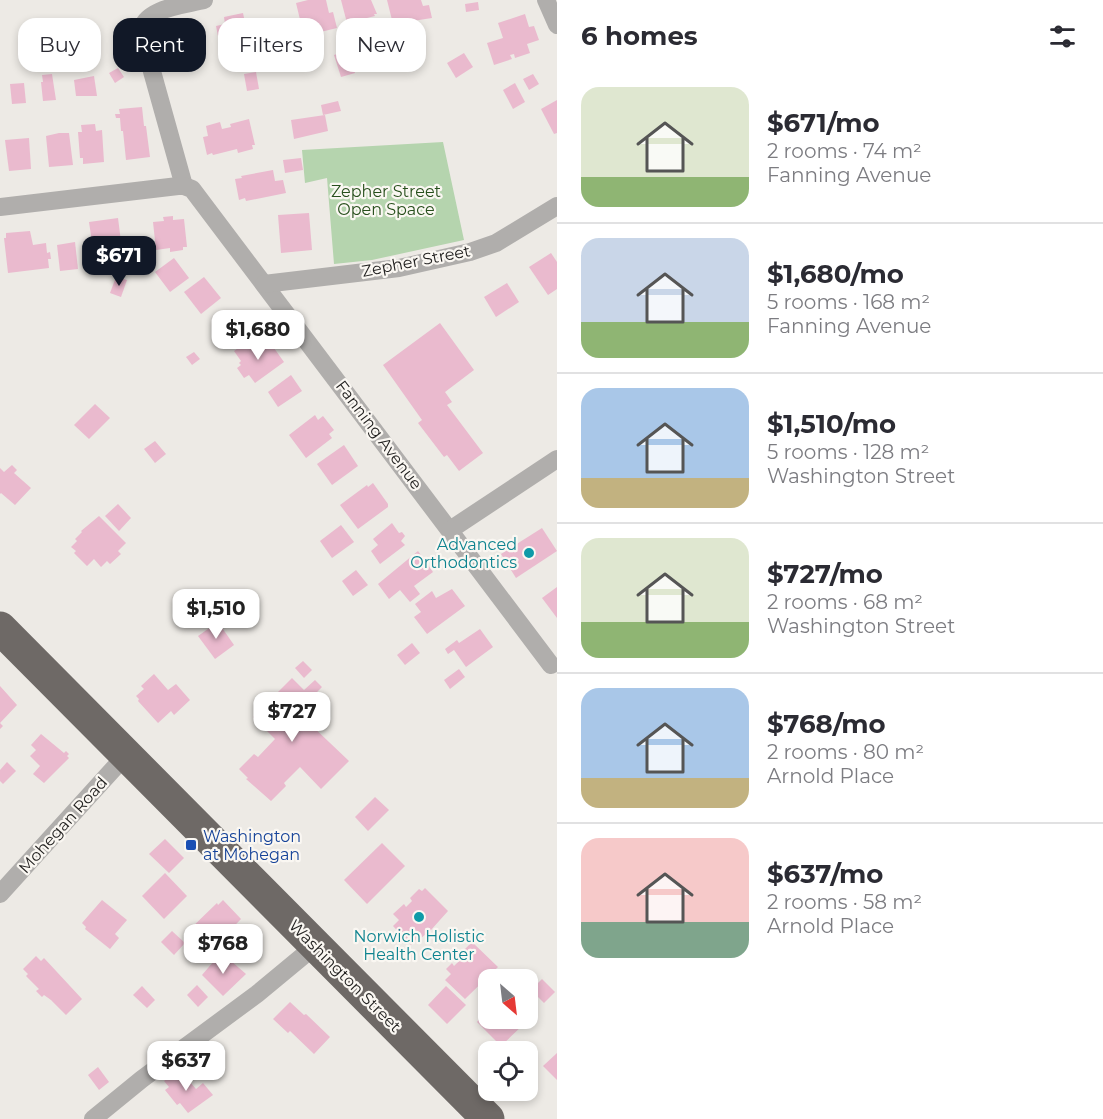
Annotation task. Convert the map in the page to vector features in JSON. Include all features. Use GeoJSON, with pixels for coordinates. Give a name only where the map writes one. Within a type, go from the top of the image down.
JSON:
{"type":"FeatureCollection","features":[{"type":"Feature","properties":{"kind":"highway","name":"Washington Street"},"geometry":{"type":"LineString","coordinates":[[0,628],[488,1119]]}},
{"type":"Feature","properties":{"kind":"street"},"geometry":{"type":"LineString","coordinates":[[0,207],[184,186],[141,32],[149,16],[204,0]]}},
{"type":"Feature","properties":{"kind":"street"},"geometry":{"type":"LineString","coordinates":[[546,0],[557,24]]}},
{"type":"Feature","properties":{"kind":"street","name":"Fanning Avenue"},"geometry":{"type":"LineString","coordinates":[[184,186],[195,192],[551,665]]}},
{"type":"Feature","properties":{"kind":"street","name":"Zepher Street"},"geometry":{"type":"LineString","coordinates":[[264,284],[399,267],[470,252],[496,243],[557,206]]}},
{"type":"Feature","properties":{"kind":"street"},"geometry":{"type":"LineString","coordinates":[[450,530],[557,459]]}},
{"type":"Feature","properties":{"kind":"street","name":"Mohegan Road"},"geometry":{"type":"LineString","coordinates":[[0,894],[126,755]]}},
{"type":"Feature","properties":{"kind":"street"},"geometry":{"type":"LineString","coordinates":[[93,1119],[141,1079],[257,994],[315,946]]}},
{"type":"Feature","properties":{"kind":"green space","name":"Zepher Street Open Space"},"geometry":{"type":"Polygon","coordinates":[[[443,142],[464,240],[372,260],[334,264],[327,178],[305,183],[302,150],[443,142]]]}},
{"type":"Feature","properties":{"kind":"building"},"geometry":{"type":"Polygon","coordinates":[[[326,0],[329,13],[333,12],[336,28],[324,31],[324,18],[300,18],[296,3],[326,0]]]}},
{"type":"Feature","properties":{"kind":"building"},"geometry":{"type":"Polygon","coordinates":[[[341,0],[371,0],[377,14],[367,18],[346,18],[341,0]]]}},
{"type":"Feature","properties":{"kind":"building"},"geometry":{"type":"Polygon","coordinates":[[[387,0],[421,0],[423,6],[429,5],[432,18],[426,19],[392,18],[387,0]]]}},
{"type":"Feature","properties":{"kind":"building"},"geometry":{"type":"Polygon","coordinates":[[[478,2],[479,10],[466,12],[465,4],[478,2]]]}},
{"type":"Feature","properties":{"kind":"building"},"geometry":{"type":"Polygon","coordinates":[[[243,13],[244,18],[224,18],[243,13]]]}},
{"type":"Feature","properties":{"kind":"building"},"geometry":{"type":"Polygon","coordinates":[[[525,14],[529,27],[534,26],[539,40],[527,44],[530,53],[515,58],[514,54],[510,55],[512,59],[494,65],[487,43],[503,38],[498,23],[525,14]]]}},
{"type":"Feature","properties":{"kind":"building"},"geometry":{"type":"Polygon","coordinates":[[[464,53],[473,67],[456,78],[447,63],[464,53]]]}},
{"type":"Feature","properties":{"kind":"building"},"geometry":{"type":"Polygon","coordinates":[[[113,71],[121,72],[124,77],[115,83],[109,73],[113,71]]]}},
{"type":"Feature","properties":{"kind":"building"},"geometry":{"type":"Polygon","coordinates":[[[256,72],[259,89],[247,91],[244,74],[256,72]]]}},
{"type":"Feature","properties":{"kind":"building"},"geometry":{"type":"Polygon","coordinates":[[[339,72],[355,72],[355,73],[341,77],[339,72]]]}},
{"type":"Feature","properties":{"kind":"building"},"geometry":{"type":"Polygon","coordinates":[[[52,74],[56,100],[43,101],[42,75],[52,74]]]}},
{"type":"Feature","properties":{"kind":"building"},"geometry":{"type":"Polygon","coordinates":[[[533,74],[539,84],[529,90],[523,79],[533,74]]]}},
{"type":"Feature","properties":{"kind":"building"},"geometry":{"type":"Polygon","coordinates":[[[94,76],[97,96],[76,96],[74,80],[94,76]]]}},
{"type":"Feature","properties":{"kind":"building"},"geometry":{"type":"Polygon","coordinates":[[[24,83],[26,103],[12,104],[10,84],[24,83]]]}},
{"type":"Feature","properties":{"kind":"building"},"geometry":{"type":"Polygon","coordinates":[[[515,83],[525,102],[513,109],[503,90],[515,83]]]}},
{"type":"Feature","properties":{"kind":"building"},"geometry":{"type":"Polygon","coordinates":[[[557,100],[557,133],[554,134],[541,109],[557,100]]]}},
{"type":"Feature","properties":{"kind":"building"},"geometry":{"type":"Polygon","coordinates":[[[338,101],[341,111],[323,115],[321,105],[338,101]]]}},
{"type":"Feature","properties":{"kind":"building"},"geometry":{"type":"Polygon","coordinates":[[[142,107],[150,157],[126,160],[120,118],[116,118],[115,114],[120,114],[119,109],[142,107]]]}},
{"type":"Feature","properties":{"kind":"building"},"geometry":{"type":"Polygon","coordinates":[[[325,115],[328,131],[294,139],[291,120],[325,115]]]}},
{"type":"Feature","properties":{"kind":"building"},"geometry":{"type":"Polygon","coordinates":[[[249,119],[255,145],[252,145],[253,149],[238,153],[237,149],[207,155],[203,137],[208,136],[206,126],[220,122],[222,129],[231,127],[230,124],[249,119]]]}},
{"type":"Feature","properties":{"kind":"building"},"geometry":{"type":"Polygon","coordinates":[[[95,124],[96,131],[102,130],[104,162],[83,164],[83,158],[80,158],[78,132],[82,132],[81,125],[95,124]]]}},
{"type":"Feature","properties":{"kind":"building"},"geometry":{"type":"Polygon","coordinates":[[[69,133],[73,165],[49,167],[46,136],[69,133]]]}},
{"type":"Feature","properties":{"kind":"building"},"geometry":{"type":"Polygon","coordinates":[[[29,138],[31,169],[9,171],[5,140],[29,138]]]}},
{"type":"Feature","properties":{"kind":"building"},"geometry":{"type":"Polygon","coordinates":[[[301,158],[303,170],[285,173],[283,160],[301,158]]]}},
{"type":"Feature","properties":{"kind":"building"},"geometry":{"type":"Polygon","coordinates":[[[273,170],[275,181],[283,180],[286,193],[246,201],[245,198],[239,200],[235,179],[273,170]]]}},
{"type":"Feature","properties":{"kind":"building"},"geometry":{"type":"Polygon","coordinates":[[[309,213],[312,250],[281,253],[278,215],[309,213]]]}},
{"type":"Feature","properties":{"kind":"building"},"geometry":{"type":"Polygon","coordinates":[[[173,216],[173,220],[184,219],[187,247],[170,252],[170,248],[156,250],[153,222],[164,221],[163,217],[173,216]]]}},
{"type":"Feature","properties":{"kind":"building"},"geometry":{"type":"Polygon","coordinates":[[[118,218],[123,257],[108,259],[108,254],[94,256],[89,222],[118,218]]]}},
{"type":"Feature","properties":{"kind":"building"},"geometry":{"type":"Polygon","coordinates":[[[30,231],[33,245],[46,243],[47,253],[50,252],[51,259],[48,259],[49,268],[8,273],[4,238],[6,238],[6,233],[30,231]]]}},
{"type":"Feature","properties":{"kind":"building"},"geometry":{"type":"Polygon","coordinates":[[[75,242],[78,269],[60,271],[57,245],[75,242]]]}},
{"type":"Feature","properties":{"kind":"building"},"geometry":{"type":"Polygon","coordinates":[[[551,253],[557,262],[557,289],[548,295],[529,267],[551,253]]]}},
{"type":"Feature","properties":{"kind":"building"},"geometry":{"type":"Polygon","coordinates":[[[174,258],[189,278],[170,292],[155,272],[174,258]]]}},
{"type":"Feature","properties":{"kind":"building"},"geometry":{"type":"Polygon","coordinates":[[[116,277],[127,280],[121,297],[110,293],[116,277]]]}},
{"type":"Feature","properties":{"kind":"building"},"geometry":{"type":"Polygon","coordinates":[[[204,277],[221,298],[201,314],[184,292],[204,277]]]}},
{"type":"Feature","properties":{"kind":"building"},"geometry":{"type":"Polygon","coordinates":[[[507,283],[519,302],[496,317],[484,297],[507,283]]]}},
{"type":"Feature","properties":{"kind":"building"},"geometry":{"type":"Polygon","coordinates":[[[440,323],[474,370],[445,392],[452,402],[447,405],[483,453],[459,471],[447,455],[444,457],[418,423],[422,420],[383,365],[440,323]]]}},
{"type":"Feature","properties":{"kind":"building"},"geometry":{"type":"Polygon","coordinates":[[[269,341],[284,362],[255,383],[249,375],[244,378],[237,368],[241,365],[239,363],[241,361],[234,351],[247,342],[254,352],[269,341]]]}},
{"type":"Feature","properties":{"kind":"building"},"geometry":{"type":"Polygon","coordinates":[[[194,352],[200,359],[192,365],[186,357],[194,352]]]}},
{"type":"Feature","properties":{"kind":"building"},"geometry":{"type":"Polygon","coordinates":[[[291,375],[302,391],[278,407],[268,392],[291,375]]]}},
{"type":"Feature","properties":{"kind":"building"},"geometry":{"type":"Polygon","coordinates":[[[95,404],[110,418],[89,439],[74,425],[95,404]]]}},
{"type":"Feature","properties":{"kind":"building"},"geometry":{"type":"Polygon","coordinates":[[[315,415],[318,420],[323,416],[334,430],[329,434],[332,438],[306,458],[289,435],[315,415]]]}},
{"type":"Feature","properties":{"kind":"building"},"geometry":{"type":"Polygon","coordinates":[[[155,441],[166,454],[155,463],[144,449],[155,441]]]}},
{"type":"Feature","properties":{"kind":"building"},"geometry":{"type":"Polygon","coordinates":[[[344,445],[358,466],[332,485],[317,464],[344,445]]]}},
{"type":"Feature","properties":{"kind":"building"},"geometry":{"type":"Polygon","coordinates":[[[12,465],[17,470],[14,473],[31,488],[15,505],[0,494],[0,468],[4,472],[12,465]]]}},
{"type":"Feature","properties":{"kind":"building"},"geometry":{"type":"Polygon","coordinates":[[[373,483],[388,507],[358,529],[340,505],[373,483]]]}},
{"type":"Feature","properties":{"kind":"building"},"geometry":{"type":"Polygon","coordinates":[[[118,504],[131,518],[119,531],[105,516],[118,504]]]}},
{"type":"Feature","properties":{"kind":"building"},"geometry":{"type":"Polygon","coordinates":[[[99,516],[126,543],[118,551],[121,554],[110,564],[107,561],[101,567],[94,559],[87,566],[71,547],[77,541],[75,539],[81,531],[99,516]]]}},
{"type":"Feature","properties":{"kind":"building"},"geometry":{"type":"Polygon","coordinates":[[[392,523],[399,533],[402,532],[405,536],[401,541],[405,545],[380,564],[371,551],[378,545],[373,539],[392,523]]]}},
{"type":"Feature","properties":{"kind":"building"},"geometry":{"type":"Polygon","coordinates":[[[341,525],[354,542],[332,558],[320,541],[341,525]]]}},
{"type":"Feature","properties":{"kind":"building","name":"Advanced Orthodontics"},"geometry":{"type":"Polygon","coordinates":[[[542,528],[557,551],[516,578],[501,554],[542,528]]]}},
{"type":"Feature","properties":{"kind":"building"},"geometry":{"type":"Polygon","coordinates":[[[418,551],[433,572],[414,586],[420,594],[410,602],[400,590],[389,599],[378,584],[418,551]]]}},
{"type":"Feature","properties":{"kind":"building"},"geometry":{"type":"Polygon","coordinates":[[[356,570],[368,585],[353,596],[342,581],[356,570]]]}},
{"type":"Feature","properties":{"kind":"building"},"geometry":{"type":"Polygon","coordinates":[[[557,587],[557,618],[542,598],[557,587]]]}},
{"type":"Feature","properties":{"kind":"building"},"geometry":{"type":"Polygon","coordinates":[[[452,589],[465,606],[427,634],[414,617],[421,612],[415,604],[432,591],[436,598],[452,589]]]}},
{"type":"Feature","properties":{"kind":"building"},"geometry":{"type":"Polygon","coordinates":[[[218,622],[234,645],[215,659],[198,636],[218,622]]]}},
{"type":"Feature","properties":{"kind":"building"},"geometry":{"type":"Polygon","coordinates":[[[480,629],[493,647],[466,667],[454,650],[448,654],[445,649],[457,640],[459,643],[480,629]]]}},
{"type":"Feature","properties":{"kind":"building"},"geometry":{"type":"Polygon","coordinates":[[[412,643],[420,653],[405,665],[397,655],[412,643]]]}},
{"type":"Feature","properties":{"kind":"building"},"geometry":{"type":"Polygon","coordinates":[[[303,661],[312,670],[304,678],[295,668],[303,661]]]}},
{"type":"Feature","properties":{"kind":"building"},"geometry":{"type":"Polygon","coordinates":[[[459,669],[465,677],[450,689],[444,680],[459,669]]]}},
{"type":"Feature","properties":{"kind":"building"},"geometry":{"type":"Polygon","coordinates":[[[154,674],[168,690],[176,684],[190,700],[174,715],[171,711],[158,723],[136,696],[144,689],[141,686],[154,674]]]}},
{"type":"Feature","properties":{"kind":"building"},"geometry":{"type":"Polygon","coordinates":[[[292,678],[304,690],[315,680],[322,687],[311,698],[323,710],[309,723],[349,761],[321,789],[300,767],[271,801],[246,779],[248,778],[239,769],[254,754],[258,757],[275,739],[253,717],[292,678]]]}},
{"type":"Feature","properties":{"kind":"building"},"geometry":{"type":"Polygon","coordinates":[[[0,686],[17,705],[0,723],[0,686]]]}},
{"type":"Feature","properties":{"kind":"building"},"geometry":{"type":"Polygon","coordinates":[[[41,734],[64,753],[66,751],[69,754],[67,756],[69,758],[44,783],[33,774],[40,766],[30,756],[36,750],[31,745],[41,734]]]}},
{"type":"Feature","properties":{"kind":"building"},"geometry":{"type":"Polygon","coordinates":[[[7,762],[16,771],[3,784],[0,781],[0,770],[7,762]]]}},
{"type":"Feature","properties":{"kind":"building"},"geometry":{"type":"Polygon","coordinates":[[[375,797],[389,810],[368,831],[355,817],[375,797]]]}},
{"type":"Feature","properties":{"kind":"building"},"geometry":{"type":"Polygon","coordinates":[[[165,839],[184,858],[169,873],[149,854],[165,839]]]}},
{"type":"Feature","properties":{"kind":"building"},"geometry":{"type":"Polygon","coordinates":[[[382,843],[405,866],[367,904],[344,880],[382,843]]]}},
{"type":"Feature","properties":{"kind":"building"},"geometry":{"type":"Polygon","coordinates":[[[165,873],[187,896],[164,919],[142,896],[165,873]]]}},
{"type":"Feature","properties":{"kind":"building","name":"Norwich Holistic Health Center"},"geometry":{"type":"Polygon","coordinates":[[[425,888],[448,911],[431,930],[421,938],[419,936],[411,945],[393,926],[399,920],[393,914],[404,904],[406,907],[412,901],[410,898],[419,889],[422,891],[425,888]]]}},
{"type":"Feature","properties":{"kind":"building"},"geometry":{"type":"Polygon","coordinates":[[[102,900],[127,920],[115,934],[119,938],[110,949],[85,929],[82,923],[102,900]]]}},
{"type":"Feature","properties":{"kind":"building"},"geometry":{"type":"Polygon","coordinates":[[[223,900],[241,919],[208,953],[187,932],[223,900]]]}},
{"type":"Feature","properties":{"kind":"building"},"geometry":{"type":"Polygon","coordinates":[[[172,931],[185,943],[174,955],[161,942],[172,931]]]}},
{"type":"Feature","properties":{"kind":"building"},"geometry":{"type":"Polygon","coordinates":[[[472,942],[498,967],[478,969],[478,986],[465,999],[445,980],[451,974],[446,969],[452,963],[454,966],[465,955],[462,952],[472,942]]]}},
{"type":"Feature","properties":{"kind":"building"},"geometry":{"type":"Polygon","coordinates":[[[223,954],[246,974],[223,996],[202,975],[223,954]]]}},
{"type":"Feature","properties":{"kind":"building"},"geometry":{"type":"Polygon","coordinates":[[[36,956],[41,961],[44,958],[82,999],[66,1015],[51,1000],[44,995],[42,997],[36,991],[39,989],[26,976],[28,974],[23,969],[36,956]]]}},
{"type":"Feature","properties":{"kind":"building"},"geometry":{"type":"Polygon","coordinates":[[[542,979],[555,992],[544,1003],[538,997],[538,983],[542,979]]]}},
{"type":"Feature","properties":{"kind":"building"},"geometry":{"type":"Polygon","coordinates":[[[197,985],[208,997],[198,1007],[187,995],[197,985]]]}},
{"type":"Feature","properties":{"kind":"building"},"geometry":{"type":"Polygon","coordinates":[[[142,986],[155,1000],[147,1008],[133,995],[142,986]]]}},
{"type":"Feature","properties":{"kind":"building"},"geometry":{"type":"Polygon","coordinates":[[[446,986],[466,1005],[447,1024],[428,1005],[446,986]]]}},
{"type":"Feature","properties":{"kind":"building"},"geometry":{"type":"Polygon","coordinates":[[[290,1002],[330,1037],[314,1054],[290,1031],[288,1033],[273,1019],[290,1002]]]}},
{"type":"Feature","properties":{"kind":"building"},"geometry":{"type":"Polygon","coordinates":[[[484,1029],[519,1029],[506,1041],[496,1041],[484,1029]]]}},
{"type":"Feature","properties":{"kind":"building"},"geometry":{"type":"Polygon","coordinates":[[[557,1053],[557,1080],[543,1066],[557,1053]]]}},
{"type":"Feature","properties":{"kind":"building"},"geometry":{"type":"Polygon","coordinates":[[[98,1067],[109,1082],[99,1090],[88,1075],[98,1067]]]}},
{"type":"Feature","properties":{"kind":"building"},"geometry":{"type":"Polygon","coordinates":[[[175,1072],[180,1078],[184,1075],[196,1089],[203,1083],[213,1095],[188,1113],[180,1103],[177,1105],[165,1090],[169,1087],[164,1081],[175,1072]]]}},
{"type":"Feature","properties":{"kind":"place","name":"Advanced Orthodontics"},"geometry":{"type":"Point","coordinates":[529,553]}},
{"type":"Feature","properties":{"kind":"place","name":"Washington at Mohegan"},"geometry":{"type":"Point","coordinates":[191,845]}},
{"type":"Feature","properties":{"kind":"place","name":"Norwich Holistic Health Center"},"geometry":{"type":"Point","coordinates":[419,917]}}]}
